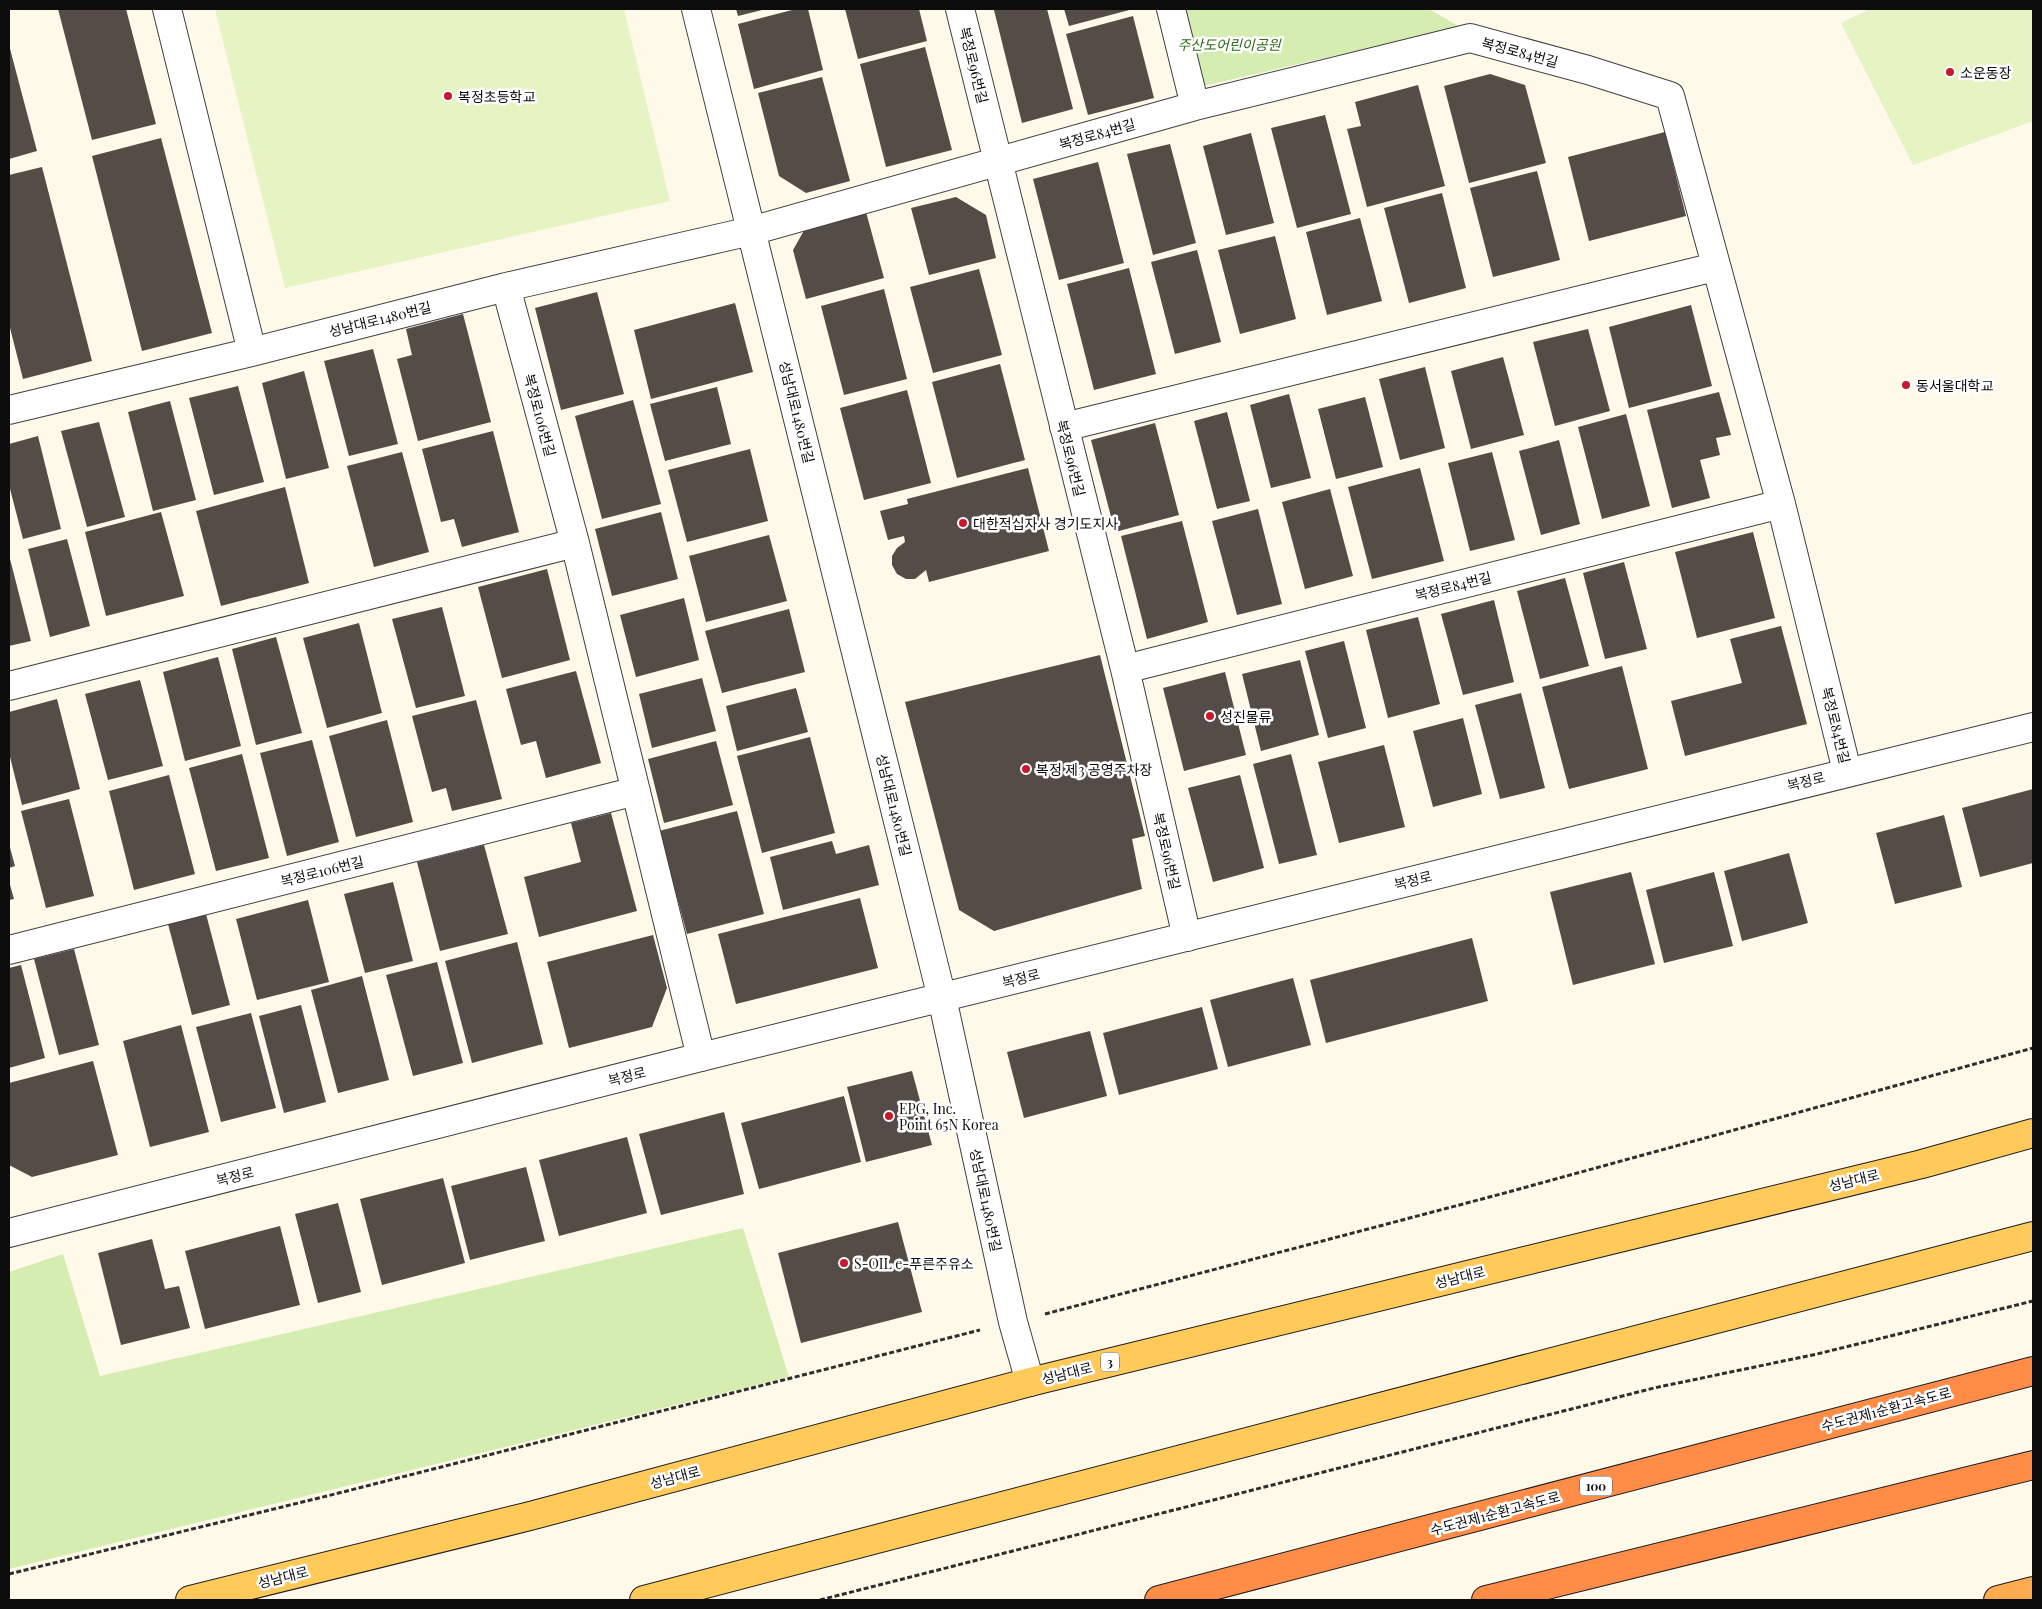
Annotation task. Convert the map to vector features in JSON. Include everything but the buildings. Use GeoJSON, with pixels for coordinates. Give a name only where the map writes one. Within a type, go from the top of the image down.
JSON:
{"type":"FeatureCollection","features":[{"type":"Feature","properties":{"kind":"highway","name":"수도권제1순환고속도로"},"geometry":{"type":"LineString","coordinates":[[1159,1600],[2033,1370]]}},
{"type":"Feature","properties":{"kind":"highway"},"geometry":{"type":"LineString","coordinates":[[1486,1600],[2033,1465]]}},
{"type":"Feature","properties":{"kind":"highway"},"geometry":{"type":"LineString","coordinates":[[1998,1600],[2033,1591]]}},
{"type":"Feature","properties":{"kind":"main road","name":"성남대로"},"geometry":{"type":"LineString","coordinates":[[190,1600],[539,1514],[1030,1382],[1922,1164],[2033,1133]]}},
{"type":"Feature","properties":{"kind":"main road"},"geometry":{"type":"LineString","coordinates":[[644,1600],[2033,1236]]}},
{"type":"Feature","properties":{"kind":"street"},"geometry":{"type":"LineString","coordinates":[[167,9],[252,352]]}},
{"type":"Feature","properties":{"kind":"street","name":"성남대로1480번길"},"geometry":{"type":"LineString","coordinates":[[696,9],[942,998],[1013,1322],[1030,1382]]}},
{"type":"Feature","properties":{"kind":"street","name":"복정로96번길"},"geometry":{"type":"LineString","coordinates":[[960,9],[1125,669],[1187,936]]}},
{"type":"Feature","properties":{"kind":"street"},"geometry":{"type":"LineString","coordinates":[[1171,9],[1195,106]]}},
{"type":"Feature","properties":{"kind":"street","name":"복정로84번길"},"geometry":{"type":"LineString","coordinates":[[751,231],[1195,106],[1470,38],[1588,70],[1670,96],[1781,504],[1847,771]]}},
{"type":"Feature","properties":{"kind":"street","name":"성남대로1480번길"},"geometry":{"type":"LineString","coordinates":[[9,410],[252,352],[506,287],[751,231]]}},
{"type":"Feature","properties":{"kind":"street"},"geometry":{"type":"LineString","coordinates":[[1064,427],[1715,267]]}},
{"type":"Feature","properties":{"kind":"street","name":"복정로106번길"},"geometry":{"type":"LineString","coordinates":[[506,287],[575,543],[701,1057]]}},
{"type":"Feature","properties":{"kind":"street","name":"복정로84번길"},"geometry":{"type":"LineString","coordinates":[[1125,669],[1781,504]]}},
{"type":"Feature","properties":{"kind":"street"},"geometry":{"type":"LineString","coordinates":[[9,686],[575,543]]}},
{"type":"Feature","properties":{"kind":"street","name":"복정로"},"geometry":{"type":"LineString","coordinates":[[9,1233],[701,1057],[1847,771],[2033,727]]}},
{"type":"Feature","properties":{"kind":"street","name":"복정로106번길"},"geometry":{"type":"LineString","coordinates":[[9,950],[636,791]]}},
{"type":"Feature","properties":{"kind":"path"},"geometry":{"type":"LineString","coordinates":[[820,1600],[1644,1391],[1818,1354],[2033,1301]]}},
{"type":"Feature","properties":{"kind":"green space","name":"복정초등학교"},"geometry":{"type":"Polygon","coordinates":[[[215,9],[624,9],[670,201],[285,288],[215,9]]]}},
{"type":"Feature","properties":{"kind":"green space","name":"주산도어린이공원"},"geometry":{"type":"Polygon","coordinates":[[[1183,9],[1429,9],[1460,27],[1203,86],[1183,9]]]}},
{"type":"Feature","properties":{"kind":"green space","name":"소운동장"},"geometry":{"type":"Polygon","coordinates":[[[1870,9],[2033,9],[2033,121],[1913,165],[1841,23],[1870,9]]]}},
{"type":"Feature","properties":{"kind":"green space"},"geometry":{"type":"Polygon","coordinates":[[[743,1228],[789,1377],[9,1569],[9,1272],[63,1254],[100,1376],[743,1228]]]}},
{"type":"Feature","properties":{"kind":"place","name":"소운동장"},"geometry":{"type":"Point","coordinates":[1950,72]}},
{"type":"Feature","properties":{"kind":"place","name":"복정초등학교"},"geometry":{"type":"Point","coordinates":[448,96]}},
{"type":"Feature","properties":{"kind":"place","name":"동서울대학교"},"geometry":{"type":"Point","coordinates":[1906,385]}},
{"type":"Feature","properties":{"kind":"place","name":"대한적십자사 경기도지사"},"geometry":{"type":"Point","coordinates":[963,523]}},
{"type":"Feature","properties":{"kind":"place","name":"성진물류"},"geometry":{"type":"Point","coordinates":[1210,716]}},
{"type":"Feature","properties":{"kind":"place","name":"복정 제3 공영주차장"},"geometry":{"type":"Point","coordinates":[1026,769]}},
{"type":"Feature","properties":{"kind":"place","name":"EPG, Inc. Point 65N Korea"},"geometry":{"type":"Point","coordinates":[889,1116]}},
{"type":"Feature","properties":{"kind":"place","name":"S-OIL e-푸른주유소"},"geometry":{"type":"Point","coordinates":[844,1263]}}]}
